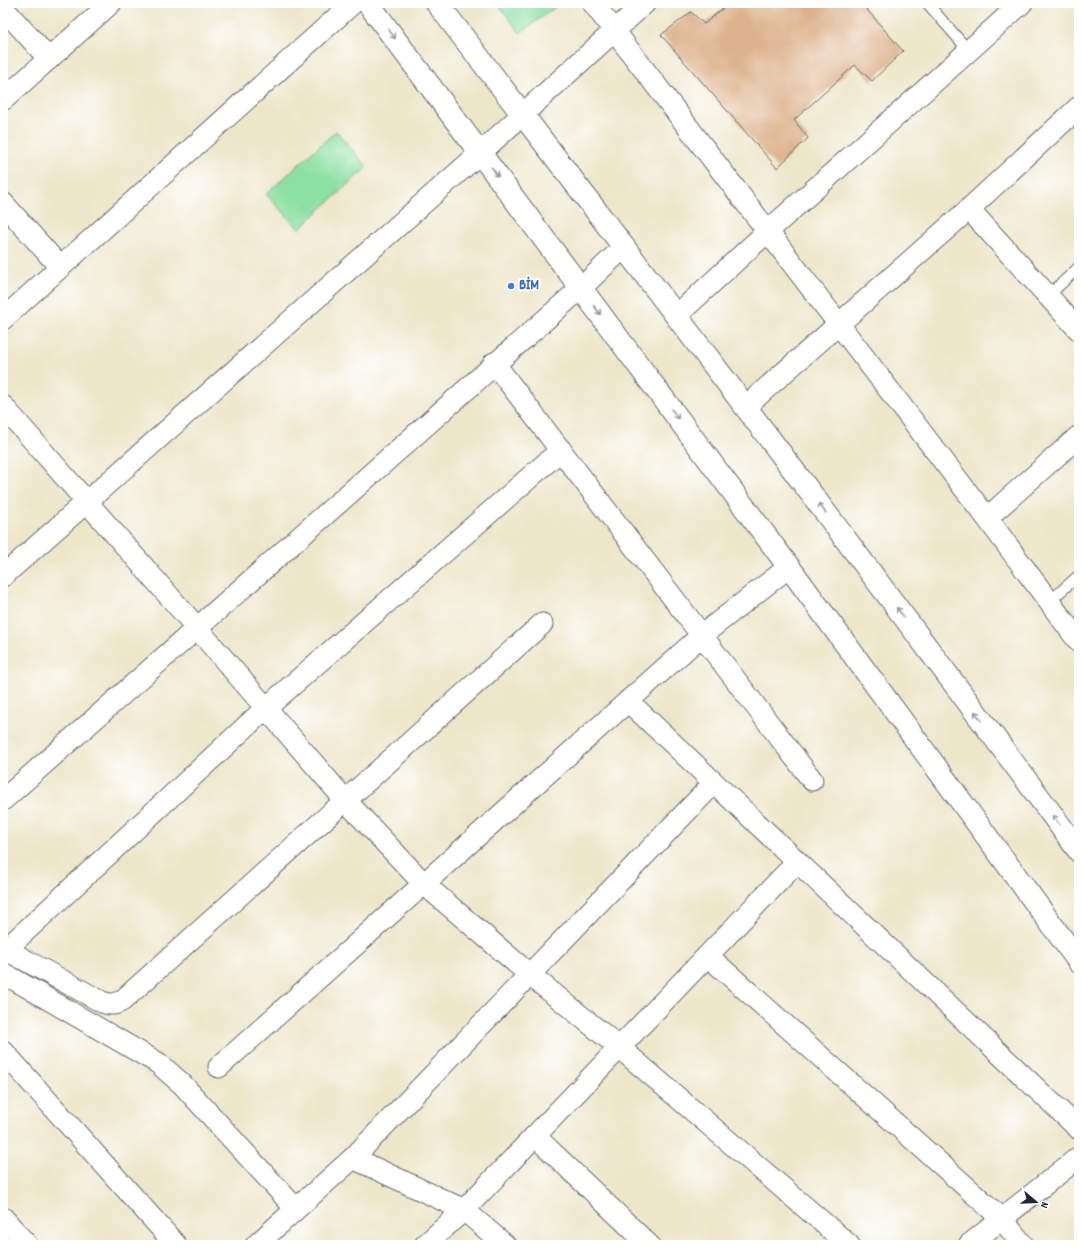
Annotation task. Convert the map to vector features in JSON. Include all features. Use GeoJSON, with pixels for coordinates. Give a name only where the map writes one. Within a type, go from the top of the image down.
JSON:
{"type":"FeatureCollection","features":[{"type":"Feature","properties":{"kind":"street"},"geometry":{"type":"LineString","coordinates":[[3,100],[111,3]]}},
{"type":"Feature","properties":{"kind":"street"},"geometry":{"type":"LineString","coordinates":[[3,318],[353,3]]}},
{"type":"Feature","properties":{"kind":"street"},"geometry":{"type":"LineString","coordinates":[[368,3],[789,567],[1079,962]]}},
{"type":"Feature","properties":{"kind":"street"},"geometry":{"type":"LineString","coordinates":[[437,3],[624,247],[966,699],[1079,851]]}},
{"type":"Feature","properties":{"kind":"street"},"geometry":{"type":"LineString","coordinates":[[593,3],[839,323],[1079,642]]}},
{"type":"Feature","properties":{"kind":"street"},"geometry":{"type":"LineString","coordinates":[[3,576],[480,153],[646,3]]}},
{"type":"Feature","properties":{"kind":"street"},"geometry":{"type":"LineString","coordinates":[[676,316],[768,231],[1022,3]]}},
{"type":"Feature","properties":{"kind":"street"},"geometry":{"type":"LineString","coordinates":[[3,8],[49,59]]}},
{"type":"Feature","properties":{"kind":"street"},"geometry":{"type":"LineString","coordinates":[[745,407],[969,209],[1079,108]]}},
{"type":"Feature","properties":{"kind":"street"},"geometry":{"type":"LineString","coordinates":[[3,203],[60,267]]}},
{"type":"Feature","properties":{"kind":"street"},"geometry":{"type":"LineString","coordinates":[[969,209],[1079,330]]}},
{"type":"Feature","properties":{"kind":"street"},"geometry":{"type":"LineString","coordinates":[[3,800],[494,363],[581,288],[624,247]]}},
{"type":"Feature","properties":{"kind":"street"},"geometry":{"type":"LineString","coordinates":[[494,363],[812,780]]}},
{"type":"Feature","properties":{"kind":"street"},"geometry":{"type":"LineString","coordinates":[[3,406],[345,800],[424,884],[620,1048],[849,1245]]}},
{"type":"Feature","properties":{"kind":"street"},"geometry":{"type":"LineString","coordinates":[[987,518],[1079,436]]}},
{"type":"Feature","properties":{"kind":"street"},"geometry":{"type":"LineString","coordinates":[[542,624],[117,1004],[110,1005],[102,1002],[4,950],[266,708],[561,450]]}},
{"type":"Feature","properties":{"kind":"street"},"geometry":{"type":"LineString","coordinates":[[219,1067],[702,635],[789,567]]}},
{"type":"Feature","properties":{"kind":"street"},"geometry":{"type":"LineString","coordinates":[[628,701],[1079,1129]]}},
{"type":"Feature","properties":{"kind":"street"},"geometry":{"type":"LineString","coordinates":[[256,1245],[353,1158],[714,783]]}},
{"type":"Feature","properties":{"kind":"street"},"geometry":{"type":"LineString","coordinates":[[425,1245],[464,1210],[797,862]]}},
{"type":"Feature","properties":{"kind":"street"},"geometry":{"type":"LineString","coordinates":[[708,956],[1001,1218],[1024,1245]]}},
{"type":"Feature","properties":{"kind":"street"},"geometry":{"type":"LineString","coordinates":[[3,974],[158,1063],[182,1084],[296,1209]]}},
{"type":"Feature","properties":{"kind":"street"},"geometry":{"type":"LineString","coordinates":[[3,1051],[176,1245]]}},
{"type":"Feature","properties":{"kind":"street"},"geometry":{"type":"LineString","coordinates":[[535,1136],[649,1245]]}},
{"type":"Feature","properties":{"kind":"street"},"geometry":{"type":"LineString","coordinates":[[969,1245],[1079,1157]]}},
{"type":"Feature","properties":{"kind":"street"},"geometry":{"type":"LineString","coordinates":[[353,1158],[464,1210],[505,1245]]}},
{"type":"Feature","properties":{"kind":"street"},"geometry":{"type":"LineString","coordinates":[[3,1218],[27,1245]]}},
{"type":"Feature","properties":{"kind":"lane"},"geometry":{"type":"LineString","coordinates":[[926,3],[969,51]]}},
{"type":"Feature","properties":{"kind":"lane"},"geometry":{"type":"LineString","coordinates":[[1048,296],[1079,267]]}},
{"type":"Feature","properties":{"kind":"lane"},"geometry":{"type":"LineString","coordinates":[[1049,602],[1079,575]]}},
{"type":"Feature","properties":{"kind":"green space"},"geometry":{"type":"Polygon","coordinates":[[[497,3],[555,3],[557,6],[520,33],[497,3]]]}},
{"type":"Feature","properties":{"kind":"green space"},"geometry":{"type":"Polygon","coordinates":[[[336,131],[367,167],[299,229],[266,194],[336,131]]]}},
{"type":"Feature","properties":{"kind":"building"},"geometry":{"type":"Polygon","coordinates":[[[729,3],[861,3],[903,51],[872,81],[855,65],[794,120],[808,138],[777,168],[661,35],[691,12],[704,24],[729,3]]]}},
{"type":"Feature","properties":{"kind":"place","name":"BİM"},"geometry":{"type":"Point","coordinates":[511,286]}}]}
